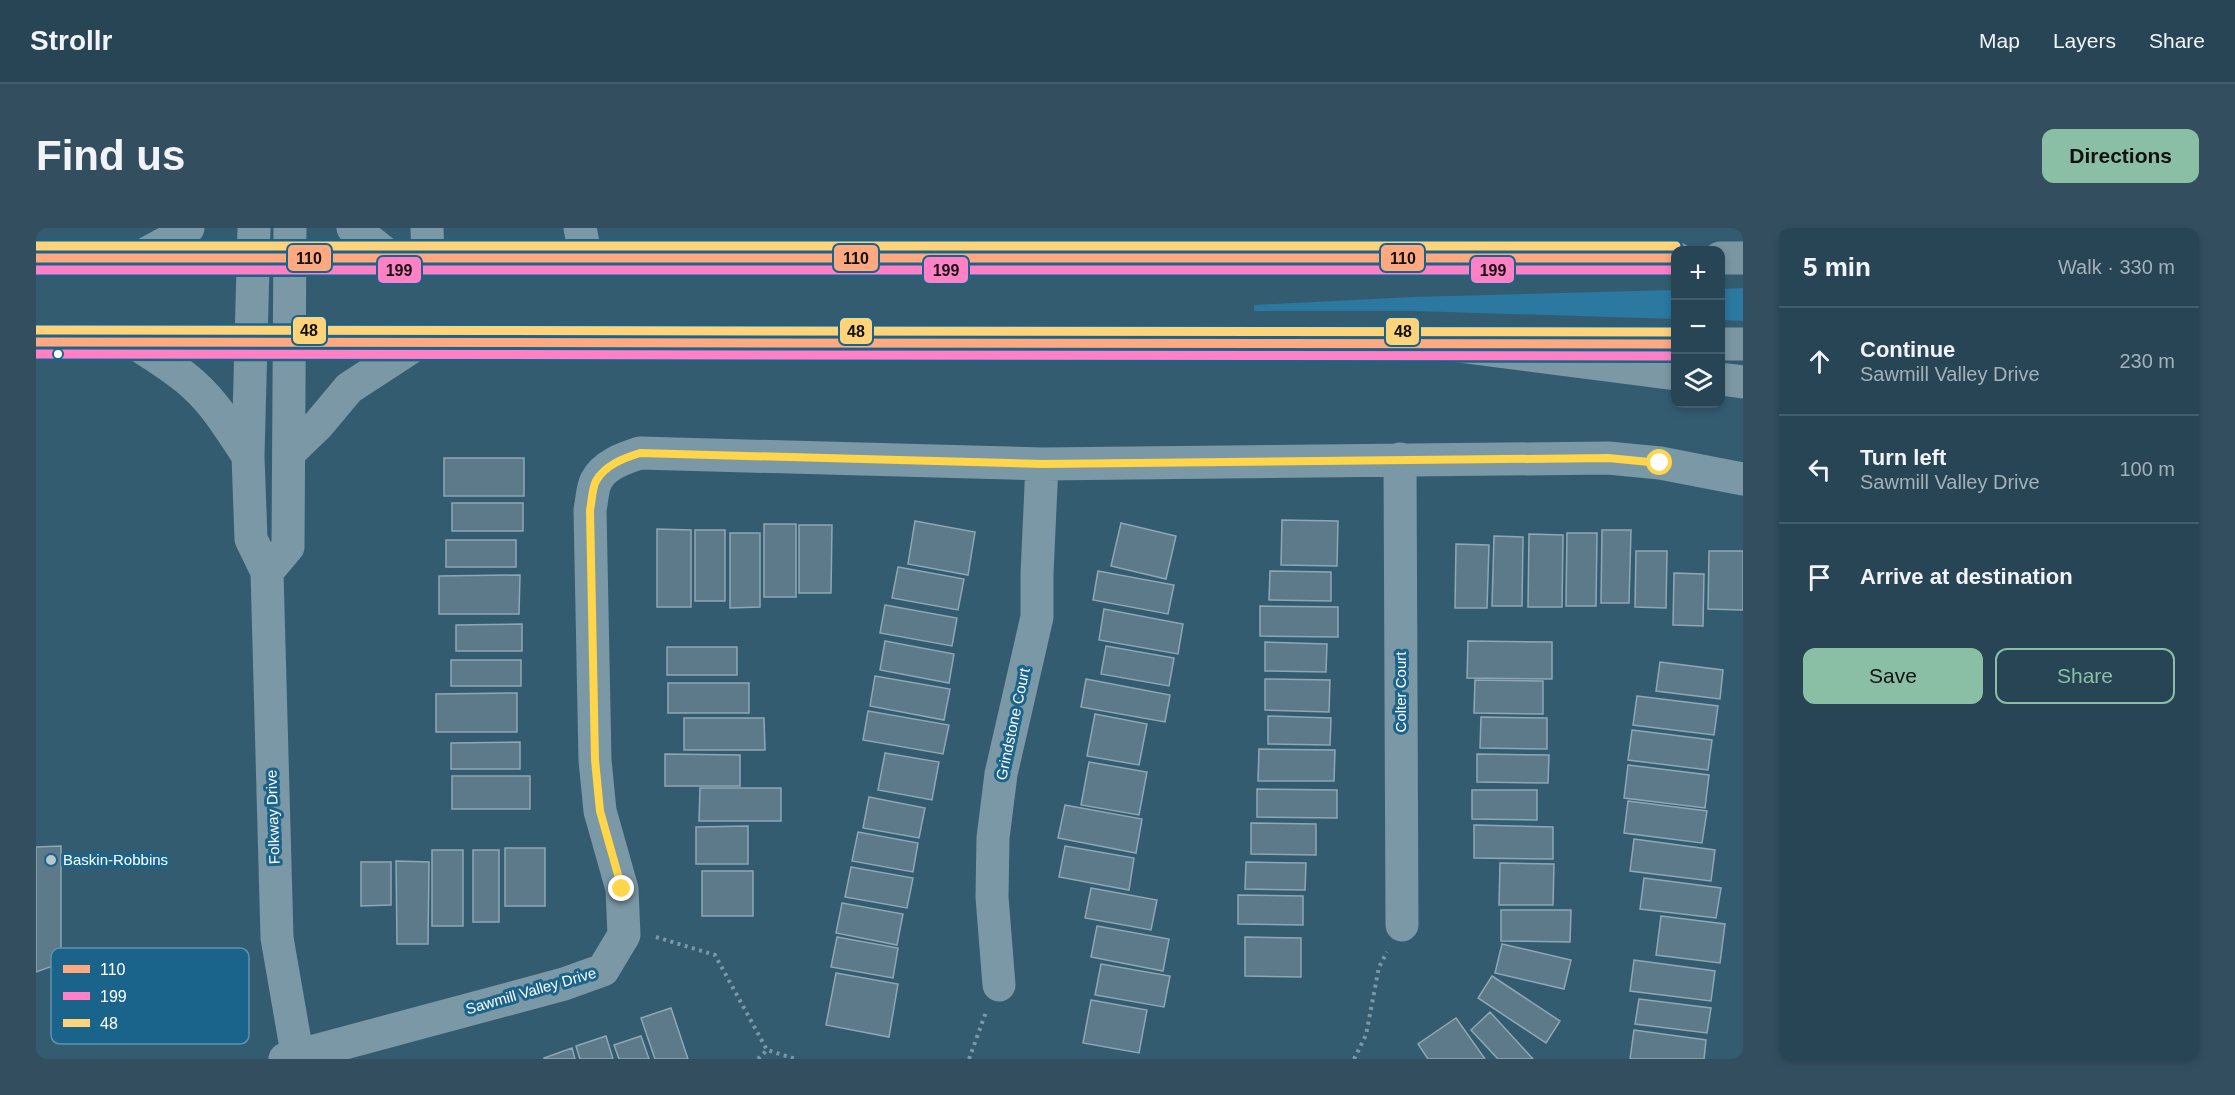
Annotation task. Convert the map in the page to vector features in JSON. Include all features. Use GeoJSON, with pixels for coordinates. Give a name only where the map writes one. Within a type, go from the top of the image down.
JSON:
{"type":"FeatureCollection","features":[{"type":"Feature","properties":{"kind":"highway"},"geometry":{"type":"LineString","coordinates":[[1443,344],[1671,373]]}},
{"type":"Feature","properties":{"kind":"highway"},"geometry":{"type":"LineString","coordinates":[[1725,380],[1743,382]]}},
{"type":"Feature","properties":{"kind":"main road"},"geometry":{"type":"LineString","coordinates":[[36,258],[138,258],[253,243],[290,243],[391,258],[428,243],[583,243],[1671,258]]}},
{"type":"Feature","properties":{"kind":"main road"},"geometry":{"type":"LineString","coordinates":[[1725,258],[1743,258]]}},
{"type":"Feature","properties":{"kind":"main road"},"geometry":{"type":"LineString","coordinates":[[36,342],[1671,344]]}},
{"type":"Feature","properties":{"kind":"main road"},"geometry":{"type":"LineString","coordinates":[[1725,344],[1743,344]]}},
{"type":"Feature","properties":{"kind":"street"},"geometry":{"type":"LineString","coordinates":[[138,258],[188,228]]}},
{"type":"Feature","properties":{"kind":"street"},"geometry":{"type":"LineString","coordinates":[[353,228],[391,258]]}},
{"type":"Feature","properties":{"kind":"street","name":"Folkway Drive"},"geometry":{"type":"LineString","coordinates":[[253,243],[248,456],[251,539],[267,572],[277,938],[293,1058]]}},
{"type":"Feature","properties":{"kind":"street"},"geometry":{"type":"LineString","coordinates":[[267,572],[288,547],[290,243]]}},
{"type":"Feature","properties":{"kind":"street"},"geometry":{"type":"LineString","coordinates":[[135,343],[174,368],[197,388],[219,412],[248,456]]}},
{"type":"Feature","properties":{"kind":"street"},"geometry":{"type":"LineString","coordinates":[[289,453],[318,425],[349,388],[418,343]]}},
{"type":"Feature","properties":{"kind":"street","name":"Sawmill Valley Drive"},"geometry":{"type":"LineString","coordinates":[[293,1058],[564,984],[603,970],[624,935],[622,889],[600,811],[595,760],[590,510],[596,482],[606,469],[621,459],[640,453],[1042,464],[1608,458],[1660,463],[1743,479]]}},
{"type":"Feature","properties":{"kind":"street","name":"Colter Court"},"geometry":{"type":"LineString","coordinates":[[1400,459],[1402,925]]}},
{"type":"Feature","properties":{"kind":"street","name":"Grindstone Court"},"geometry":{"type":"LineString","coordinates":[[999,981],[992,897],[993,838],[1001,774],[1037,617],[1042,464]]}},
{"type":"Feature","properties":{"kind":"path"},"geometry":{"type":"LineString","coordinates":[[1354,1059],[1366,1035],[1379,967],[1402,925]]}},
{"type":"Feature","properties":{"kind":"path"},"geometry":{"type":"LineString","coordinates":[[624,926],[715,956],[767,1050],[796,1059]]}},
{"type":"Feature","properties":{"kind":"path"},"geometry":{"type":"LineString","coordinates":[[969,1059],[999,981]]}},
{"type":"Feature","properties":{"kind":"path"},"geometry":{"type":"LineString","coordinates":[[758,1059],[767,1050]]}},
{"type":"Feature","properties":{"kind":"shaded area"},"geometry":{"type":"Polygon","coordinates":[[[1743,288],[1743,321],[1725,320],[1725,289],[1743,288]]]}},
{"type":"Feature","properties":{"kind":"shaded area"},"geometry":{"type":"Polygon","coordinates":[[[1671,290],[1671,319],[1415,311],[1254,311],[1254,305],[1412,297],[1671,290]]]}},
{"type":"Feature","properties":{"kind":"building"},"geometry":{"type":"Polygon","coordinates":[[[444,458],[524,458],[524,496],[444,496],[444,458]]]}},
{"type":"Feature","properties":{"kind":"building"},"geometry":{"type":"Polygon","coordinates":[[[452,503],[523,503],[523,531],[452,531],[452,503]]]}},
{"type":"Feature","properties":{"kind":"building"},"geometry":{"type":"Polygon","coordinates":[[[1282,520],[1338,521],[1337,566],[1281,565],[1282,520]]]}},
{"type":"Feature","properties":{"kind":"building"},"geometry":{"type":"Polygon","coordinates":[[[915,521],[975,532],[968,575],[908,564],[915,521]]]}},
{"type":"Feature","properties":{"kind":"building"},"geometry":{"type":"Polygon","coordinates":[[[1121,523],[1176,536],[1166,579],[1111,566],[1121,523]]]}},
{"type":"Feature","properties":{"kind":"building"},"geometry":{"type":"Polygon","coordinates":[[[764,524],[796,524],[796,597],[764,597],[764,524]]]}},
{"type":"Feature","properties":{"kind":"building"},"geometry":{"type":"Polygon","coordinates":[[[799,525],[832,525],[831,593],[799,593],[799,525]]]}},
{"type":"Feature","properties":{"kind":"building"},"geometry":{"type":"Polygon","coordinates":[[[657,529],[691,530],[691,607],[657,607],[657,529]]]}},
{"type":"Feature","properties":{"kind":"building"},"geometry":{"type":"Polygon","coordinates":[[[695,530],[725,530],[725,601],[695,601],[695,530]]]}},
{"type":"Feature","properties":{"kind":"building"},"geometry":{"type":"Polygon","coordinates":[[[1602,530],[1631,530],[1629,603],[1601,603],[1602,530]]]}},
{"type":"Feature","properties":{"kind":"building"},"geometry":{"type":"Polygon","coordinates":[[[730,533],[760,533],[760,607],[730,608],[730,533]]]}},
{"type":"Feature","properties":{"kind":"building"},"geometry":{"type":"Polygon","coordinates":[[[1567,533],[1597,533],[1596,606],[1566,606],[1567,533]]]}},
{"type":"Feature","properties":{"kind":"building"},"geometry":{"type":"Polygon","coordinates":[[[1529,534],[1563,535],[1562,607],[1528,607],[1529,534]]]}},
{"type":"Feature","properties":{"kind":"building"},"geometry":{"type":"Polygon","coordinates":[[[1494,536],[1523,537],[1522,606],[1492,606],[1494,536]]]}},
{"type":"Feature","properties":{"kind":"building"},"geometry":{"type":"Polygon","coordinates":[[[446,540],[516,540],[516,567],[446,567],[446,540]]]}},
{"type":"Feature","properties":{"kind":"building"},"geometry":{"type":"Polygon","coordinates":[[[1456,544],[1489,545],[1487,608],[1455,608],[1456,544]]]}},
{"type":"Feature","properties":{"kind":"building"},"geometry":{"type":"Polygon","coordinates":[[[1636,551],[1667,551],[1666,608],[1635,607],[1636,551]]]}},
{"type":"Feature","properties":{"kind":"building"},"geometry":{"type":"Polygon","coordinates":[[[1709,551],[1743,551],[1743,610],[1708,609],[1709,551]]]}},
{"type":"Feature","properties":{"kind":"building"},"geometry":{"type":"Polygon","coordinates":[[[898,567],[964,579],[958,610],[892,598],[898,567]]]}},
{"type":"Feature","properties":{"kind":"building"},"geometry":{"type":"Polygon","coordinates":[[[1098,571],[1174,585],[1168,614],[1093,600],[1098,571]]]}},
{"type":"Feature","properties":{"kind":"building"},"geometry":{"type":"Polygon","coordinates":[[[1270,571],[1331,572],[1331,601],[1269,600],[1270,571]]]}},
{"type":"Feature","properties":{"kind":"building"},"geometry":{"type":"Polygon","coordinates":[[[1674,573],[1704,574],[1703,626],[1673,625],[1674,573]]]}},
{"type":"Feature","properties":{"kind":"building"},"geometry":{"type":"Polygon","coordinates":[[[520,575],[519,614],[439,614],[439,576],[520,575]]]}},
{"type":"Feature","properties":{"kind":"building"},"geometry":{"type":"Polygon","coordinates":[[[885,605],[957,618],[952,646],[880,633],[885,605]]]}},
{"type":"Feature","properties":{"kind":"building"},"geometry":{"type":"Polygon","coordinates":[[[1260,606],[1338,607],[1338,637],[1260,636],[1260,606]]]}},
{"type":"Feature","properties":{"kind":"building"},"geometry":{"type":"Polygon","coordinates":[[[1104,609],[1183,624],[1178,654],[1099,640],[1104,609]]]}},
{"type":"Feature","properties":{"kind":"building"},"geometry":{"type":"Polygon","coordinates":[[[522,624],[522,651],[456,651],[456,625],[522,624]]]}},
{"type":"Feature","properties":{"kind":"building"},"geometry":{"type":"Polygon","coordinates":[[[885,641],[954,654],[949,683],[880,670],[885,641]]]}},
{"type":"Feature","properties":{"kind":"building"},"geometry":{"type":"Polygon","coordinates":[[[1468,641],[1552,642],[1552,679],[1467,678],[1468,641]]]}},
{"type":"Feature","properties":{"kind":"building"},"geometry":{"type":"Polygon","coordinates":[[[1265,642],[1327,644],[1326,672],[1265,671],[1265,642]]]}},
{"type":"Feature","properties":{"kind":"building"},"geometry":{"type":"Polygon","coordinates":[[[1106,646],[1174,658],[1169,686],[1101,674],[1106,646]]]}},
{"type":"Feature","properties":{"kind":"building"},"geometry":{"type":"Polygon","coordinates":[[[667,647],[737,647],[737,675],[667,675],[667,647]]]}},
{"type":"Feature","properties":{"kind":"building"},"geometry":{"type":"Polygon","coordinates":[[[451,660],[521,660],[521,686],[451,686],[451,660]]]}},
{"type":"Feature","properties":{"kind":"building"},"geometry":{"type":"Polygon","coordinates":[[[1660,662],[1723,670],[1720,699],[1656,691],[1660,662]]]}},
{"type":"Feature","properties":{"kind":"building"},"geometry":{"type":"Polygon","coordinates":[[[875,676],[950,689],[944,720],[870,706],[875,676]]]}},
{"type":"Feature","properties":{"kind":"building"},"geometry":{"type":"Polygon","coordinates":[[[1086,679],[1170,695],[1165,722],[1081,707],[1086,679]]]}},
{"type":"Feature","properties":{"kind":"building"},"geometry":{"type":"Polygon","coordinates":[[[1265,679],[1330,680],[1329,712],[1265,710],[1265,679]]]}},
{"type":"Feature","properties":{"kind":"building"},"geometry":{"type":"Polygon","coordinates":[[[1475,680],[1543,681],[1543,714],[1474,713],[1475,680]]]}},
{"type":"Feature","properties":{"kind":"building"},"geometry":{"type":"Polygon","coordinates":[[[668,683],[749,683],[749,713],[668,713],[668,683]]]}},
{"type":"Feature","properties":{"kind":"building"},"geometry":{"type":"Polygon","coordinates":[[[517,693],[517,732],[436,732],[436,694],[517,693]]]}},
{"type":"Feature","properties":{"kind":"building"},"geometry":{"type":"Polygon","coordinates":[[[1637,696],[1718,706],[1714,735],[1633,725],[1637,696]]]}},
{"type":"Feature","properties":{"kind":"building"},"geometry":{"type":"Polygon","coordinates":[[[868,711],[949,725],[943,754],[863,740],[868,711]]]}},
{"type":"Feature","properties":{"kind":"building"},"geometry":{"type":"Polygon","coordinates":[[[1095,714],[1147,724],[1139,765],[1087,756],[1095,714]]]}},
{"type":"Feature","properties":{"kind":"building"},"geometry":{"type":"Polygon","coordinates":[[[1268,716],[1331,718],[1330,745],[1268,744],[1268,716]]]}},
{"type":"Feature","properties":{"kind":"building"},"geometry":{"type":"Polygon","coordinates":[[[1481,717],[1547,718],[1547,749],[1480,748],[1481,717]]]}},
{"type":"Feature","properties":{"kind":"building"},"geometry":{"type":"Polygon","coordinates":[[[684,718],[764,718],[765,750],[684,750],[684,718]]]}},
{"type":"Feature","properties":{"kind":"building"},"geometry":{"type":"Polygon","coordinates":[[[1632,730],[1712,740],[1708,770],[1628,760],[1632,730]]]}},
{"type":"Feature","properties":{"kind":"building"},"geometry":{"type":"Polygon","coordinates":[[[520,742],[520,769],[451,769],[451,743],[520,742]]]}},
{"type":"Feature","properties":{"kind":"building"},"geometry":{"type":"Polygon","coordinates":[[[1259,749],[1335,750],[1334,781],[1258,781],[1259,749]]]}},
{"type":"Feature","properties":{"kind":"building"},"geometry":{"type":"Polygon","coordinates":[[[885,753],[939,762],[932,800],[878,790],[885,753]]]}},
{"type":"Feature","properties":{"kind":"building"},"geometry":{"type":"Polygon","coordinates":[[[665,754],[740,755],[740,786],[665,786],[665,754]]]}},
{"type":"Feature","properties":{"kind":"building"},"geometry":{"type":"Polygon","coordinates":[[[1477,754],[1549,755],[1548,783],[1477,782],[1477,754]]]}},
{"type":"Feature","properties":{"kind":"building"},"geometry":{"type":"Polygon","coordinates":[[[1089,762],[1147,772],[1139,815],[1081,805],[1089,762]]]}},
{"type":"Feature","properties":{"kind":"building"},"geometry":{"type":"Polygon","coordinates":[[[1628,765],[1709,775],[1705,808],[1624,798],[1628,765]]]}},
{"type":"Feature","properties":{"kind":"building"},"geometry":{"type":"Polygon","coordinates":[[[452,776],[530,776],[530,809],[452,809],[452,776]]]}},
{"type":"Feature","properties":{"kind":"building"},"geometry":{"type":"Polygon","coordinates":[[[700,788],[781,788],[781,821],[699,821],[700,788]]]}},
{"type":"Feature","properties":{"kind":"building"},"geometry":{"type":"Polygon","coordinates":[[[1257,789],[1337,790],[1337,818],[1257,817],[1257,789]]]}},
{"type":"Feature","properties":{"kind":"building"},"geometry":{"type":"Polygon","coordinates":[[[1472,790],[1537,790],[1537,820],[1472,819],[1472,790]]]}},
{"type":"Feature","properties":{"kind":"building"},"geometry":{"type":"Polygon","coordinates":[[[869,797],[925,808],[919,838],[863,828],[869,797]]]}},
{"type":"Feature","properties":{"kind":"building"},"geometry":{"type":"Polygon","coordinates":[[[1628,801],[1707,811],[1702,843],[1624,833],[1628,801]]]}},
{"type":"Feature","properties":{"kind":"building"},"geometry":{"type":"Polygon","coordinates":[[[1065,805],[1142,819],[1136,853],[1058,838],[1065,805]]]}},
{"type":"Feature","properties":{"kind":"building"},"geometry":{"type":"Polygon","coordinates":[[[1251,823],[1316,824],[1316,855],[1251,854],[1251,823]]]}},
{"type":"Feature","properties":{"kind":"building"},"geometry":{"type":"Polygon","coordinates":[[[1474,825],[1553,827],[1553,859],[1474,858],[1474,825]]]}},
{"type":"Feature","properties":{"kind":"building"},"geometry":{"type":"Polygon","coordinates":[[[748,826],[748,864],[696,864],[696,827],[748,826]]]}},
{"type":"Feature","properties":{"kind":"building"},"geometry":{"type":"Polygon","coordinates":[[[858,832],[918,843],[913,872],[852,861],[858,832]]]}},
{"type":"Feature","properties":{"kind":"building"},"geometry":{"type":"Polygon","coordinates":[[[1634,839],[1715,850],[1711,881],[1630,871],[1634,839]]]}},
{"type":"Feature","properties":{"kind":"building"},"geometry":{"type":"Polygon","coordinates":[[[61,846],[61,948],[51,948],[51,967],[36,972],[36,847],[61,846]]]}},
{"type":"Feature","properties":{"kind":"building"},"geometry":{"type":"Polygon","coordinates":[[[1065,846],[1134,858],[1129,890],[1059,877],[1065,846]]]}},
{"type":"Feature","properties":{"kind":"building"},"geometry":{"type":"Polygon","coordinates":[[[505,848],[545,848],[545,906],[505,906],[505,848]]]}},
{"type":"Feature","properties":{"kind":"building"},"geometry":{"type":"Polygon","coordinates":[[[432,850],[463,850],[463,926],[432,926],[432,850]]]}},
{"type":"Feature","properties":{"kind":"building"},"geometry":{"type":"Polygon","coordinates":[[[473,850],[499,850],[499,922],[473,922],[473,850]]]}},
{"type":"Feature","properties":{"kind":"building"},"geometry":{"type":"Polygon","coordinates":[[[396,861],[429,862],[428,944],[397,944],[396,861]]]}},
{"type":"Feature","properties":{"kind":"building"},"geometry":{"type":"Polygon","coordinates":[[[361,862],[391,862],[391,905],[361,906],[361,862]]]}},
{"type":"Feature","properties":{"kind":"building"},"geometry":{"type":"Polygon","coordinates":[[[1246,862],[1306,863],[1305,890],[1245,889],[1246,862]]]}},
{"type":"Feature","properties":{"kind":"building"},"geometry":{"type":"Polygon","coordinates":[[[1500,863],[1554,864],[1553,905],[1499,905],[1500,863]]]}},
{"type":"Feature","properties":{"kind":"building"},"geometry":{"type":"Polygon","coordinates":[[[851,867],[913,878],[907,908],[845,897],[851,867]]]}},
{"type":"Feature","properties":{"kind":"building"},"geometry":{"type":"Polygon","coordinates":[[[702,871],[753,871],[753,916],[702,916],[702,871]]]}},
{"type":"Feature","properties":{"kind":"building"},"geometry":{"type":"Polygon","coordinates":[[[1644,878],[1721,888],[1716,918],[1640,909],[1644,878]]]}},
{"type":"Feature","properties":{"kind":"building"},"geometry":{"type":"Polygon","coordinates":[[[1091,888],[1157,900],[1151,930],[1085,918],[1091,888]]]}},
{"type":"Feature","properties":{"kind":"building"},"geometry":{"type":"Polygon","coordinates":[[[1238,895],[1303,896],[1303,925],[1238,924],[1238,895]]]}},
{"type":"Feature","properties":{"kind":"building"},"geometry":{"type":"Polygon","coordinates":[[[842,903],[903,914],[897,945],[836,933],[842,903]]]}},
{"type":"Feature","properties":{"kind":"building"},"geometry":{"type":"Polygon","coordinates":[[[1501,910],[1571,910],[1570,942],[1501,941],[1501,910]]]}},
{"type":"Feature","properties":{"kind":"building"},"geometry":{"type":"Polygon","coordinates":[[[1661,916],[1725,924],[1720,963],[1656,955],[1661,916]]]}},
{"type":"Feature","properties":{"kind":"building"},"geometry":{"type":"Polygon","coordinates":[[[1097,926],[1169,939],[1163,971],[1091,957],[1097,926]]]}},
{"type":"Feature","properties":{"kind":"building"},"geometry":{"type":"Polygon","coordinates":[[[837,937],[898,948],[893,978],[831,967],[837,937]]]}},
{"type":"Feature","properties":{"kind":"building"},"geometry":{"type":"Polygon","coordinates":[[[1245,937],[1301,938],[1301,977],[1245,976],[1245,937]]]}},
{"type":"Feature","properties":{"kind":"building"},"geometry":{"type":"Polygon","coordinates":[[[1502,944],[1571,960],[1564,989],[1495,973],[1502,944]]]}},
{"type":"Feature","properties":{"kind":"building"},"geometry":{"type":"Polygon","coordinates":[[[1634,960],[1715,971],[1711,1001],[1630,991],[1634,960]]]}},
{"type":"Feature","properties":{"kind":"building"},"geometry":{"type":"Polygon","coordinates":[[[1101,964],[1170,976],[1164,1007],[1095,995],[1101,964]]]}},
{"type":"Feature","properties":{"kind":"building"},"geometry":{"type":"Polygon","coordinates":[[[836,973],[898,984],[889,1037],[826,1025],[836,973]]]}},
{"type":"Feature","properties":{"kind":"building"},"geometry":{"type":"Polygon","coordinates":[[[1492,976],[1560,1021],[1546,1043],[1478,998],[1492,976]]]}},
{"type":"Feature","properties":{"kind":"building"},"geometry":{"type":"Polygon","coordinates":[[[1639,999],[1711,1008],[1707,1033],[1635,1024],[1639,999]]]}},
{"type":"Feature","properties":{"kind":"building"},"geometry":{"type":"Polygon","coordinates":[[[1091,1000],[1147,1010],[1139,1053],[1083,1043],[1091,1000]]]}},
{"type":"Feature","properties":{"kind":"building"},"geometry":{"type":"Polygon","coordinates":[[[671,1008],[688,1059],[655,1059],[641,1018],[671,1008]]]}},
{"type":"Feature","properties":{"kind":"building"},"geometry":{"type":"Polygon","coordinates":[[[1490,1012],[1533,1059],[1498,1059],[1471,1030],[1490,1012]]]}},
{"type":"Feature","properties":{"kind":"building"},"geometry":{"type":"Polygon","coordinates":[[[1456,1018],[1485,1059],[1428,1059],[1418,1044],[1456,1018]]]}},
{"type":"Feature","properties":{"kind":"building"},"geometry":{"type":"Polygon","coordinates":[[[1634,1030],[1706,1040],[1704,1059],[1630,1059],[1634,1030]]]}},
{"type":"Feature","properties":{"kind":"building"},"geometry":{"type":"Polygon","coordinates":[[[606,1036],[613,1059],[580,1059],[576,1046],[606,1036]]]}},
{"type":"Feature","properties":{"kind":"building"},"geometry":{"type":"Polygon","coordinates":[[[641,1036],[649,1059],[619,1059],[614,1045],[641,1036]]]}},
{"type":"Feature","properties":{"kind":"building"},"geometry":{"type":"Polygon","coordinates":[[[572,1048],[575,1059],[544,1059],[544,1058],[572,1048]]]}},
{"type":"Feature","properties":{"kind":"transit line","name":"48"},"geometry":{"type":"LineString","coordinates":[[36,246],[1671,246]]}},
{"type":"Feature","properties":{"kind":"transit line","name":"110"},"geometry":{"type":"LineString","coordinates":[[36,258],[1671,258]]}},
{"type":"Feature","properties":{"kind":"transit line","name":"199"},"geometry":{"type":"LineString","coordinates":[[36,270],[1671,270]]}},
{"type":"Feature","properties":{"kind":"transit line","name":"48"},"geometry":{"type":"LineString","coordinates":[[36,330],[1671,332]]}},
{"type":"Feature","properties":{"kind":"transit line","name":"110"},"geometry":{"type":"LineString","coordinates":[[36,342],[1671,344]]}},
{"type":"Feature","properties":{"kind":"transit line","name":"199"},"geometry":{"type":"LineString","coordinates":[[36,354],[1671,356]]}},
{"type":"Feature","properties":{"kind":"place","name":"Baskin-Robbins"},"geometry":{"type":"Point","coordinates":[51,860]}},
{"type":"Feature","properties":{"kind":"route"},"geometry":{"type":"LineString","coordinates":[[622,889],[600,811],[595,760],[590,510],[596,482],[606,469],[621,459],[640,453],[1042,464],[1608,458],[1660,463]]}}]}
